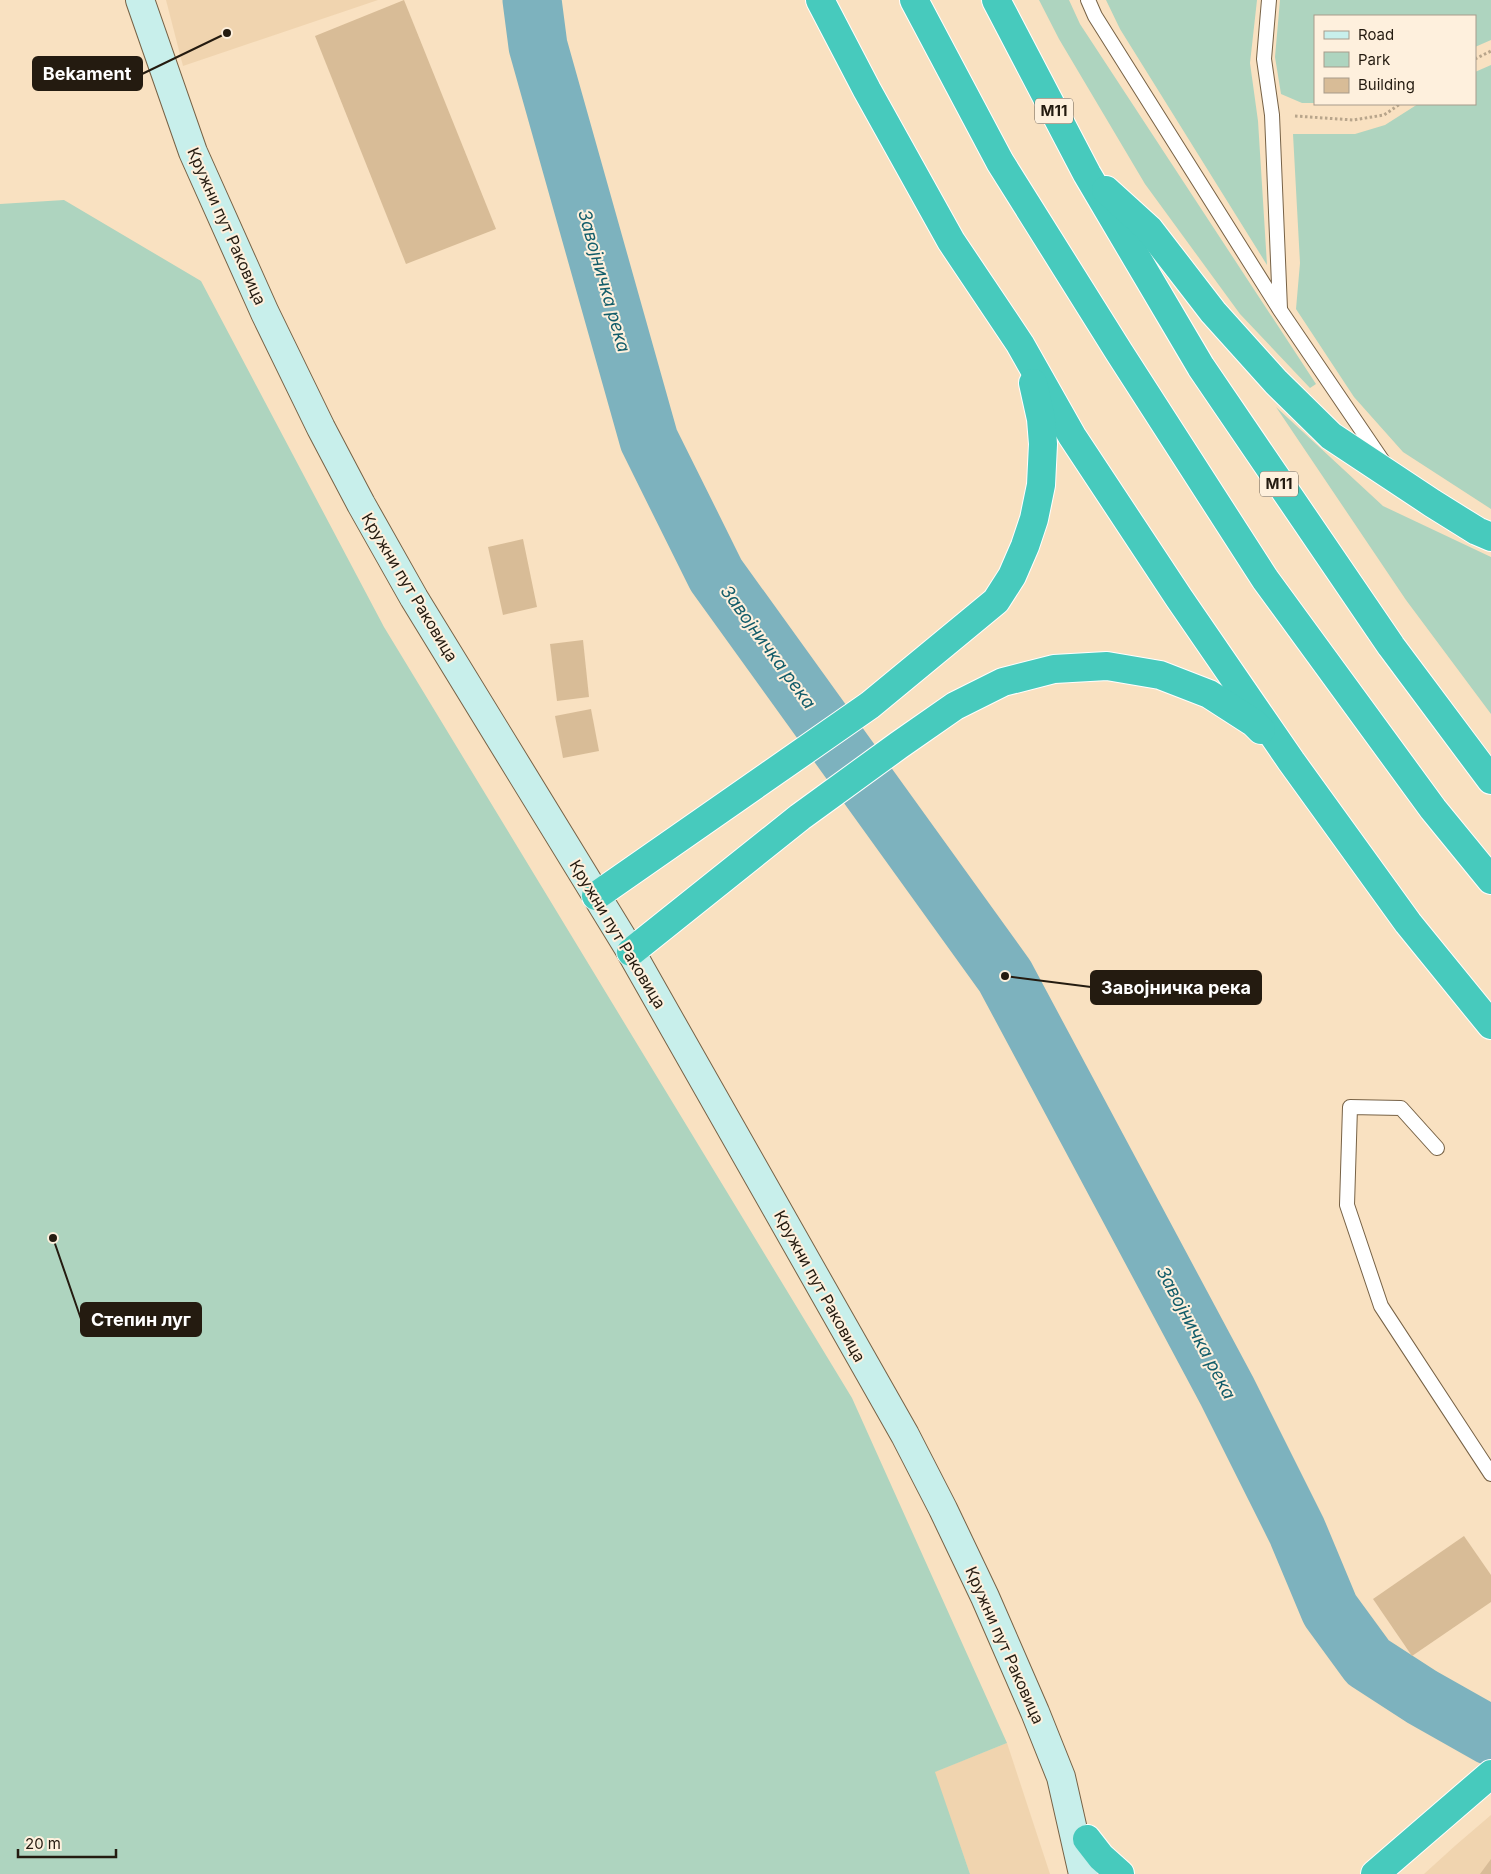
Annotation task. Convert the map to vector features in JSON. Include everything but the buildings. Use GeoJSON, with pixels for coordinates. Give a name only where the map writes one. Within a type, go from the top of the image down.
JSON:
{"type":"FeatureCollection","features":[{"type":"Feature","properties":{"kind":"highway"},"geometry":{"type":"LineString","coordinates":[[820,0],[867,90],[952,240],[1020,344],[1072,436],[1179,598],[1291,761],[1408,923],[1491,1025]]}},
{"type":"Feature","properties":{"kind":"highway"},"geometry":{"type":"LineString","coordinates":[[914,0],[1000,162],[1259,570],[1433,809],[1491,880]]}},
{"type":"Feature","properties":{"kind":"highway","name":"M11"},"geometry":{"type":"LineString","coordinates":[[996,0],[1087,174],[1201,367],[1391,646],[1491,780]]}},
{"type":"Feature","properties":{"kind":"highway"},"geometry":{"type":"LineString","coordinates":[[1087,174],[1149,229],[1213,312],[1276,382],[1331,436],[1432,503],[1491,537]]}},
{"type":"Feature","properties":{"kind":"highway"},"geometry":{"type":"LineString","coordinates":[[596,896],[870,705],[996,601],[1012,576],[1025,546],[1034,519],[1040,485],[1043,444],[1041,419],[1035,389],[1020,344]]}},
{"type":"Feature","properties":{"kind":"highway"},"geometry":{"type":"LineString","coordinates":[[631,952],[800,817],[899,744],[955,706],[1003,682],[1054,669],[1107,666],[1160,675],[1209,694],[1254,723],[1291,761]]}},
{"type":"Feature","properties":{"kind":"highway"},"geometry":{"type":"LineString","coordinates":[[1375,1874],[1491,1774]]}},
{"type":"Feature","properties":{"kind":"highway"},"geometry":{"type":"LineString","coordinates":[[1087,1840],[1100,1857],[1120,1874]]}},
{"type":"Feature","properties":{"kind":"main road","name":"Кружни пут Раковица"},"geometry":{"type":"LineString","coordinates":[[140,0],[193,152],[265,313],[321,428],[361,504],[414,598],[455,662],[631,952],[905,1435],[943,1509],[993,1615],[1061,1777],[1083,1874]]}},
{"type":"Feature","properties":{"kind":"main road"},"geometry":{"type":"LineString","coordinates":[[1061,1777],[1102,1874]]}},
{"type":"Feature","properties":{"kind":"lane"},"geometry":{"type":"LineString","coordinates":[[1088,0],[1101,24],[1280,310],[1394,478]]}},
{"type":"Feature","properties":{"kind":"lane"},"geometry":{"type":"LineString","coordinates":[[1269,0],[1264,59],[1272,115],[1280,310]]}},
{"type":"Feature","properties":{"kind":"lane"},"geometry":{"type":"LineString","coordinates":[[1437,1148],[1401,1108],[1350,1107],[1347,1205],[1381,1306],[1491,1474]]}},
{"type":"Feature","properties":{"kind":"path"},"geometry":{"type":"LineString","coordinates":[[1476,58],[1491,51]]}},
{"type":"Feature","properties":{"kind":"path"},"geometry":{"type":"LineString","coordinates":[[1272,115],[1353,120],[1384,115],[1399,105]]}},
{"type":"Feature","properties":{"kind":"shaded area"},"geometry":{"type":"Polygon","coordinates":[[[166,0],[378,0],[183,66],[166,0]]]}},
{"type":"Feature","properties":{"kind":"shaded area"},"geometry":{"type":"Polygon","coordinates":[[[1007,1743],[1050,1874],[970,1874],[934,1772],[1007,1743]]]}},
{"type":"Feature","properties":{"kind":"shaded area"},"geometry":{"type":"Polygon","coordinates":[[[1491,1815],[1491,1874],[1424,1874],[1456,1845],[1491,1815]]]}},
{"type":"Feature","properties":{"kind":"green space"},"geometry":{"type":"Polygon","coordinates":[[[1039,0],[1069,0],[1080,24],[1316,384],[1310,388],[1240,314],[1145,184],[1059,39],[1039,0]]]}},
{"type":"Feature","properties":{"kind":"green space"},"geometry":{"type":"Polygon","coordinates":[[[1106,0],[1257,0],[1250,63],[1258,121],[1267,265],[1120,29],[1106,0]]]}},
{"type":"Feature","properties":{"kind":"green space"},"geometry":{"type":"Polygon","coordinates":[[[1280,0],[1491,0],[1491,40],[1476,47],[1476,15],[1314,15],[1314,103],[1302,103],[1281,94],[1275,57],[1280,0]]]}},
{"type":"Feature","properties":{"kind":"green space"},"geometry":{"type":"Polygon","coordinates":[[[1491,65],[1491,509],[1403,452],[1354,397],[1296,309],[1300,263],[1293,134],[1355,134],[1385,125],[1416,105],[1476,105],[1476,72],[1491,65]]]}},
{"type":"Feature","properties":{"kind":"green space"},"geometry":{"type":"Polygon","coordinates":[[[64,200],[201,281],[384,627],[852,1398],[1007,1743],[935,1772],[970,1874],[0,1874],[0,204],[64,200]]]}},
{"type":"Feature","properties":{"kind":"green space"},"geometry":{"type":"Polygon","coordinates":[[[1276,407],[1383,506],[1491,557],[1491,714],[1406,600],[1276,407]]]}},
{"type":"Feature","properties":{"kind":"waterway","name":"Завојничка река"},"geometry":{"type":"LineString","coordinates":[[532,0],[538,46],[649,440],[716,575],[1005,976],[1227,1391],[1297,1531],[1330,1610],[1368,1662],[1422,1697],[1491,1736]]}},
{"type":"Feature","properties":{"kind":"place","name":"Bekament"},"geometry":{"type":"Point","coordinates":[227,33]}},
{"type":"Feature","properties":{"kind":"place","name":"Завојничка река"},"geometry":{"type":"Point","coordinates":[1005,976]}},
{"type":"Feature","properties":{"kind":"place","name":"Степин луг"},"geometry":{"type":"Point","coordinates":[53,1238]}}]}
